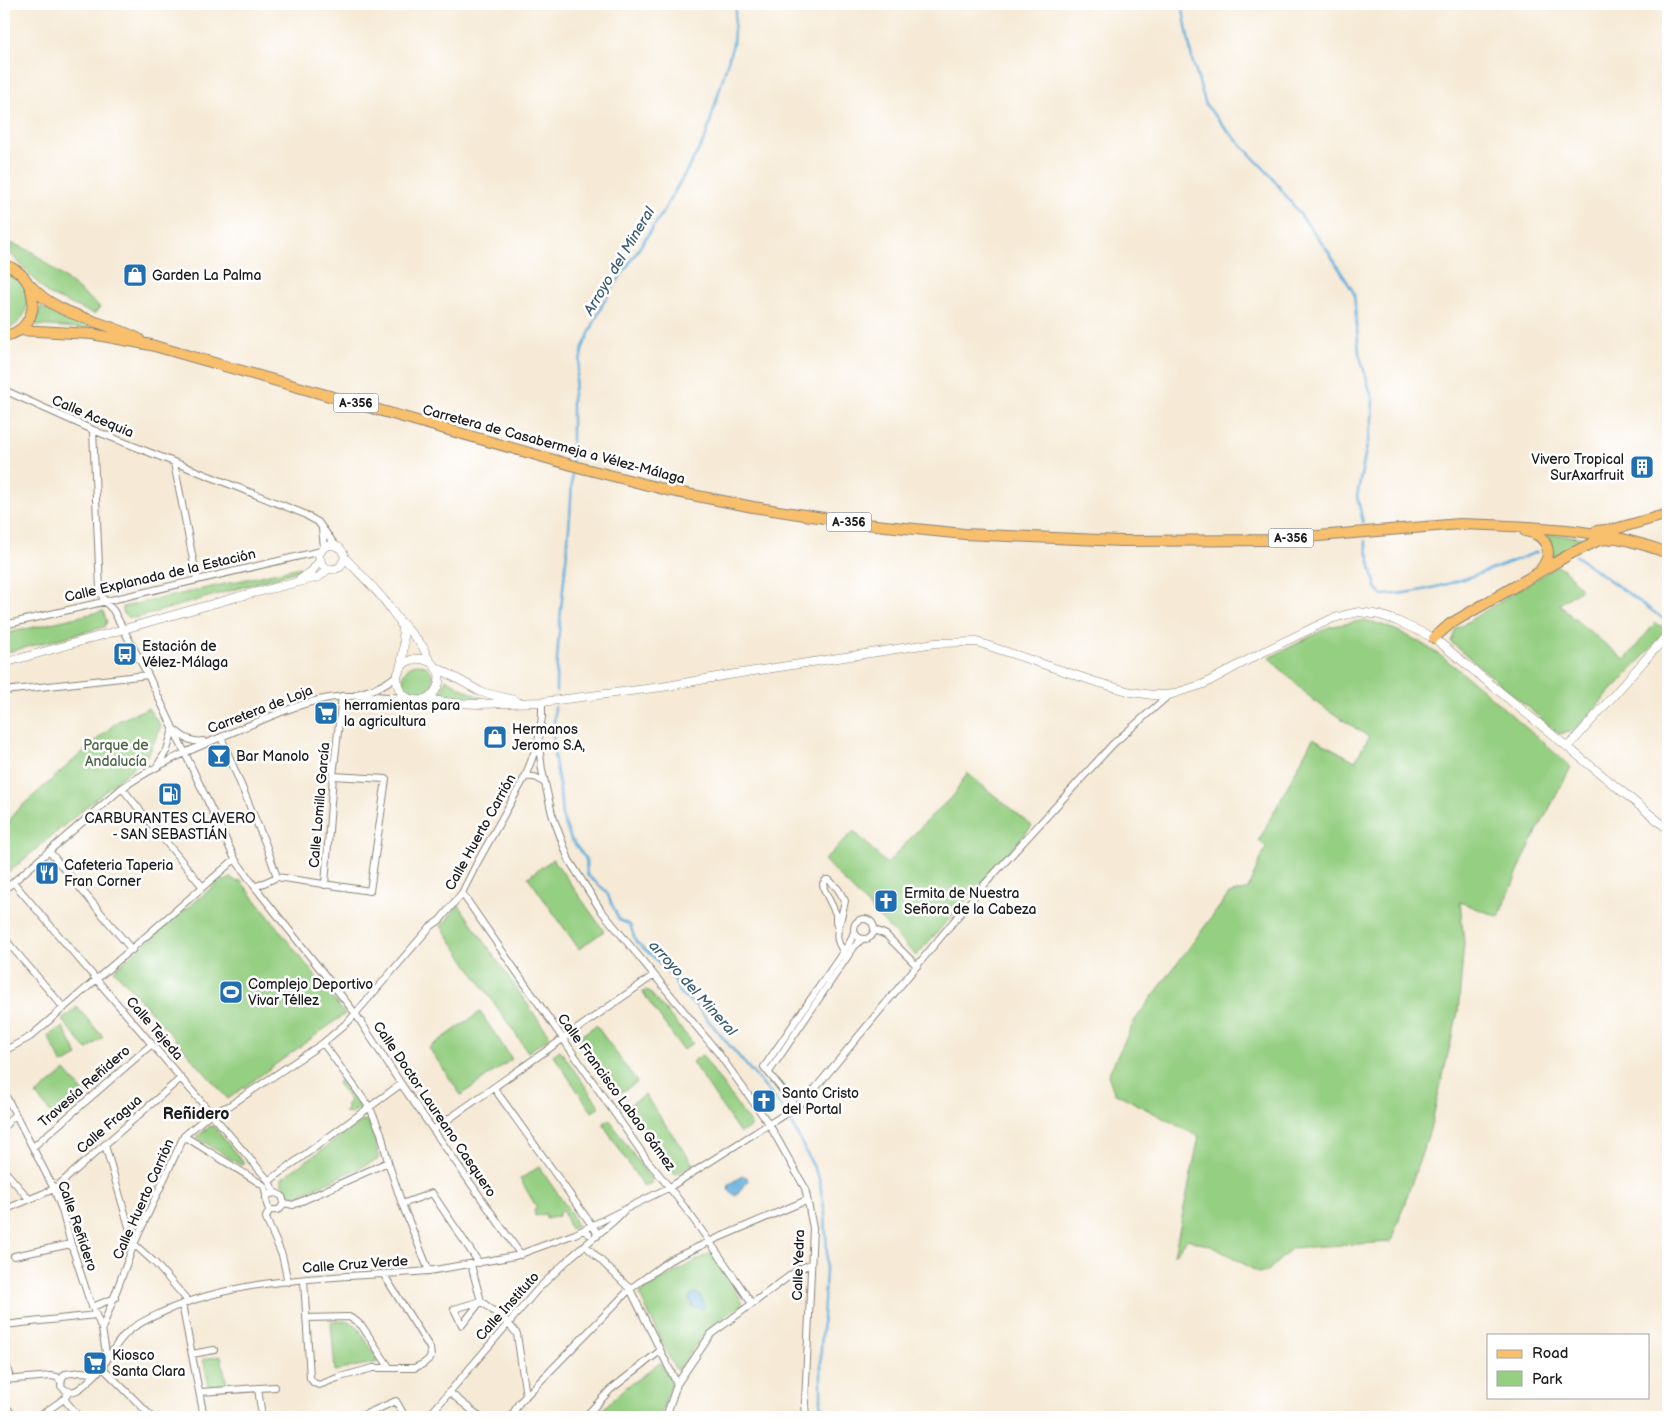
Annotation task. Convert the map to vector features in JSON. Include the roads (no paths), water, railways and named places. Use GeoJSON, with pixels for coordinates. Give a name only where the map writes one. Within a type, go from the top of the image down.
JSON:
{"type":"FeatureCollection","features":[{"type":"Feature","properties":{"kind":"main road","name":"A-356"},"geometry":{"type":"LineString","coordinates":[[4,265],[15,269],[24,276],[30,285]]}},
{"type":"Feature","properties":{"kind":"main road"},"geometry":{"type":"LineString","coordinates":[[19,330],[27,321],[32,309],[33,297],[30,285]]}},
{"type":"Feature","properties":{"kind":"main road","name":"Carretera de Casabermeja a Vélez-Málaga"},"geometry":{"type":"LineString","coordinates":[[30,285],[38,295],[58,308],[131,334],[151,345]]}},
{"type":"Feature","properties":{"kind":"main road","name":"A-356"},"geometry":{"type":"LineString","coordinates":[[4,336],[19,330]]}},
{"type":"Feature","properties":{"kind":"main road","name":"Carretera de Casabermeja a Vélez-Málaga"},"geometry":{"type":"LineString","coordinates":[[19,330],[92,334],[151,345],[562,463],[667,490],[753,507],[856,523],[964,534],[1121,541],[1271,540],[1460,524],[1560,528],[1587,532]]}},
{"type":"Feature","properties":{"kind":"main road"},"geometry":{"type":"LineString","coordinates":[[1587,532],[1615,529],[1668,514]]}},
{"type":"Feature","properties":{"kind":"main road"},"geometry":{"type":"LineString","coordinates":[[1487,525],[1538,535],[1548,548],[1547,559],[1538,573]]}},
{"type":"Feature","properties":{"kind":"main road"},"geometry":{"type":"LineString","coordinates":[[1587,532],[1620,539],[1668,554]]}},
{"type":"Feature","properties":{"kind":"main road"},"geometry":{"type":"LineString","coordinates":[[1434,638],[1450,624],[1572,552],[1592,543],[1609,539],[1620,539]]}},
{"type":"Feature","properties":{"kind":"street","name":"Calle Acequia"},"geometry":{"type":"LineString","coordinates":[[4,390],[93,430],[302,513],[318,522],[334,545]]}},
{"type":"Feature","properties":{"kind":"street"},"geometry":{"type":"LineString","coordinates":[[93,430],[100,589],[104,601]]}},
{"type":"Feature","properties":{"kind":"street"},"geometry":{"type":"LineString","coordinates":[[174,462],[198,580]]}},
{"type":"Feature","properties":{"kind":"street"},"geometry":{"type":"LineString","coordinates":[[290,584],[312,571],[320,560],[323,549],[322,528]]}},
{"type":"Feature","properties":{"kind":"street"},"geometry":{"type":"LineString","coordinates":[[323,549],[329,545],[340,547],[344,552],[345,558],[385,601],[423,648],[439,674],[437,688],[433,694],[424,699]]}},
{"type":"Feature","properties":{"kind":"street","name":"Calle Explanada de la Estación"},"geometry":{"type":"LineString","coordinates":[[4,625],[323,549]]}},
{"type":"Feature","properties":{"kind":"street"},"geometry":{"type":"LineString","coordinates":[[320,560],[328,569],[336,569],[340,567],[345,558]]}},
{"type":"Feature","properties":{"kind":"street"},"geometry":{"type":"LineString","coordinates":[[340,567],[365,579]]}},
{"type":"Feature","properties":{"kind":"street"},"geometry":{"type":"LineString","coordinates":[[4,662],[319,577],[328,569]]}},
{"type":"Feature","properties":{"kind":"street","name":"Calle Doctor Laureano Casquero"},"geometry":{"type":"LineString","coordinates":[[104,601],[113,610],[148,675],[235,859],[355,1013],[401,1084],[521,1255]]}},
{"type":"Feature","properties":{"kind":"street"},"geometry":{"type":"LineString","coordinates":[[400,621],[404,636],[404,651],[399,671],[399,688],[402,694],[414,700],[424,699],[480,704],[542,702],[662,686],[935,643],[977,642],[1112,686],[1153,695],[1169,695],[1204,684],[1259,654],[1332,619],[1359,612],[1380,615],[1434,638],[1668,829]]}},
{"type":"Feature","properties":{"kind":"street"},"geometry":{"type":"LineString","coordinates":[[1568,747],[1668,634]]}},
{"type":"Feature","properties":{"kind":"street"},"geometry":{"type":"LineString","coordinates":[[350,696],[374,690],[390,682],[410,660],[417,658],[433,664],[481,692],[528,702]]}},
{"type":"Feature","properties":{"kind":"street"},"geometry":{"type":"LineString","coordinates":[[4,691],[148,675]]}},
{"type":"Feature","properties":{"kind":"street","name":"Calle Cruz Verde"},"geometry":{"type":"LineString","coordinates":[[103,1368],[119,1341],[129,1331],[145,1321],[185,1302],[224,1291],[288,1282],[429,1271],[521,1255],[581,1230],[670,1187],[796,1107],[809,1096],[983,886],[1107,750],[1169,695]]}},
{"type":"Feature","properties":{"kind":"street","name":"Carretera de Loja"},"geometry":{"type":"LineString","coordinates":[[4,890],[122,788],[184,752],[273,715],[323,699],[342,696],[408,698]]}},
{"type":"Feature","properties":{"kind":"street","name":"Calle Lomilla García"},"geometry":{"type":"LineString","coordinates":[[325,885],[333,776],[342,696]]}},
{"type":"Feature","properties":{"kind":"street"},"geometry":{"type":"LineString","coordinates":[[538,743],[542,702]]}},
{"type":"Feature","properties":{"kind":"street"},"geometry":{"type":"LineString","coordinates":[[156,768],[167,750],[173,729],[181,736],[195,742],[212,740]]}},
{"type":"Feature","properties":{"kind":"street"},"geometry":{"type":"LineString","coordinates":[[221,737],[266,845],[277,877]]}},
{"type":"Feature","properties":{"kind":"street","name":"Calle Huerto Carrión"},"geometry":{"type":"LineString","coordinates":[[102,1330],[134,1244],[184,1136],[211,1113],[229,1106],[323,1043],[349,1021],[430,926],[440,920],[462,893],[525,777],[538,743]]}},
{"type":"Feature","properties":{"kind":"street","name":"Calle Yedra"},"geometry":{"type":"LineString","coordinates":[[538,743],[552,814],[569,860],[600,909],[719,1054],[769,1124],[805,1188],[813,1228],[805,1403],[806,1417]]}},
{"type":"Feature","properties":{"kind":"street"},"geometry":{"type":"LineString","coordinates":[[255,887],[277,877],[370,891],[386,779],[333,776]]}},
{"type":"Feature","properties":{"kind":"street"},"geometry":{"type":"LineString","coordinates":[[525,777],[532,776],[538,778],[545,784]]}},
{"type":"Feature","properties":{"kind":"street"},"geometry":{"type":"LineString","coordinates":[[122,788],[202,886]]}},
{"type":"Feature","properties":{"kind":"street"},"geometry":{"type":"LineString","coordinates":[[49,851],[132,950]]}},
{"type":"Feature","properties":{"kind":"street"},"geometry":{"type":"LineString","coordinates":[[4,1051],[30,1037],[235,859]]}},
{"type":"Feature","properties":{"kind":"street"},"geometry":{"type":"LineString","coordinates":[[839,926],[836,922],[836,914],[824,888],[823,884],[826,880],[829,880],[838,889],[845,901],[837,936],[839,944],[844,951]]}},
{"type":"Feature","properties":{"kind":"street","name":"Calle Tejeda"},"geometry":{"type":"LineString","coordinates":[[14,882],[269,1181],[274,1192]]}},
{"type":"Feature","properties":{"kind":"street","name":"Calle Francisco Labao Gámez"},"geometry":{"type":"LineString","coordinates":[[462,893],[647,1160],[711,1241],[752,1304]]}},
{"type":"Feature","properties":{"kind":"street"},"geometry":{"type":"LineString","coordinates":[[865,918],[871,921],[874,925],[872,936],[862,939],[854,946],[766,1069],[853,937],[856,922],[865,918]]}},
{"type":"Feature","properties":{"kind":"street"},"geometry":{"type":"LineString","coordinates":[[874,930],[886,935],[917,966]]}},
{"type":"Feature","properties":{"kind":"street"},"geometry":{"type":"LineString","coordinates":[[854,932],[857,937],[862,939]]}},
{"type":"Feature","properties":{"kind":"street"},"geometry":{"type":"LineString","coordinates":[[4,938],[64,1008]]}},
{"type":"Feature","properties":{"kind":"street"},"geometry":{"type":"LineString","coordinates":[[433,1130],[654,975]]}},
{"type":"Feature","properties":{"kind":"street"},"geometry":{"type":"LineString","coordinates":[[323,1043],[370,1108],[382,1133],[388,1162],[402,1204],[429,1271]]}},
{"type":"Feature","properties":{"kind":"street","name":"Travesía Reñidero"},"geometry":{"type":"LineString","coordinates":[[33,1147],[152,1044]]}},
{"type":"Feature","properties":{"kind":"street"},"geometry":{"type":"LineString","coordinates":[[766,1069],[796,1107]]}},
{"type":"Feature","properties":{"kind":"street","name":"Calle Fragua"},"geometry":{"type":"LineString","coordinates":[[4,1210],[54,1189],[181,1078]]}},
{"type":"Feature","properties":{"kind":"street"},"geometry":{"type":"LineString","coordinates":[[269,1181],[401,1084]]}},
{"type":"Feature","properties":{"kind":"street"},"geometry":{"type":"LineString","coordinates":[[494,1088],[596,1230],[597,1236]]}},
{"type":"Feature","properties":{"kind":"street","name":"Calle Reñidero"},"geometry":{"type":"LineString","coordinates":[[4,1092],[54,1189],[92,1307],[102,1330],[107,1359]]}},
{"type":"Feature","properties":{"kind":"street"},"geometry":{"type":"LineString","coordinates":[[4,1127],[15,1114]]}},
{"type":"Feature","properties":{"kind":"street"},"geometry":{"type":"LineString","coordinates":[[184,1136],[263,1185],[266,1191],[267,1206],[270,1209],[277,1210],[284,1203]]}},
{"type":"Feature","properties":{"kind":"street"},"geometry":{"type":"LineString","coordinates":[[104,1146],[134,1244],[166,1276],[185,1302],[192,1354],[204,1417]]}},
{"type":"Feature","properties":{"kind":"street"},"geometry":{"type":"LineString","coordinates":[[284,1203],[293,1205],[388,1162]]}},
{"type":"Feature","properties":{"kind":"street"},"geometry":{"type":"LineString","coordinates":[[4,1170],[29,1199]]}},
{"type":"Feature","properties":{"kind":"street"},"geometry":{"type":"LineString","coordinates":[[266,1198],[274,1192],[282,1196],[284,1203]]}},
{"type":"Feature","properties":{"kind":"street"},"geometry":{"type":"LineString","coordinates":[[402,1204],[432,1193],[479,1263]]}},
{"type":"Feature","properties":{"kind":"street"},"geometry":{"type":"LineString","coordinates":[[511,1417],[519,1403],[630,1289],[670,1260],[807,1200]]}},
{"type":"Feature","properties":{"kind":"street","name":"Calle Cruz Verde"},"geometry":{"type":"LineString","coordinates":[[588,1240],[597,1236],[626,1208]]}},
{"type":"Feature","properties":{"kind":"street"},"geometry":{"type":"LineString","coordinates":[[270,1209],[266,1217],[282,1255],[288,1282]]}},
{"type":"Feature","properties":{"kind":"street"},"geometry":{"type":"LineString","coordinates":[[588,1240],[591,1225]]}},
{"type":"Feature","properties":{"kind":"street"},"geometry":{"type":"LineString","coordinates":[[581,1230],[588,1232],[588,1240],[630,1289],[676,1384]]}},
{"type":"Feature","properties":{"kind":"street","name":"Calle Instituto"},"geometry":{"type":"LineString","coordinates":[[428,1417],[508,1323],[588,1240]]}},
{"type":"Feature","properties":{"kind":"street"},"geometry":{"type":"LineString","coordinates":[[14,1256],[71,1244]]}},
{"type":"Feature","properties":{"kind":"street"},"geometry":{"type":"LineString","coordinates":[[666,1417],[676,1384],[711,1334],[799,1269],[811,1264]]}},
{"type":"Feature","properties":{"kind":"street"},"geometry":{"type":"LineString","coordinates":[[471,1265],[481,1301],[508,1323],[517,1334],[526,1396]]}},
{"type":"Feature","properties":{"kind":"street"},"geometry":{"type":"LineString","coordinates":[[304,1280],[310,1378],[319,1385],[361,1371],[389,1367],[414,1368],[423,1364],[431,1357],[430,1348],[384,1275]]}},
{"type":"Feature","properties":{"kind":"street"},"geometry":{"type":"LineString","coordinates":[[92,1307],[115,1298]]}},
{"type":"Feature","properties":{"kind":"street"},"geometry":{"type":"LineString","coordinates":[[4,1325],[96,1315]]}},
{"type":"Feature","properties":{"kind":"street"},"geometry":{"type":"LineString","coordinates":[[306,1318],[348,1317],[356,1321],[362,1326],[389,1367]]}},
{"type":"Feature","properties":{"kind":"street"},"geometry":{"type":"LineString","coordinates":[[103,1337],[111,1343],[119,1341]]}},
{"type":"Feature","properties":{"kind":"street"},"geometry":{"type":"LineString","coordinates":[[192,1354],[214,1350]]}},
{"type":"Feature","properties":{"kind":"street"},"geometry":{"type":"LineString","coordinates":[[585,1417],[610,1390],[660,1351]]}},
{"type":"Feature","properties":{"kind":"street"},"geometry":{"type":"LineString","coordinates":[[4,1355],[7,1380],[46,1376],[56,1377],[61,1382],[61,1386],[69,1392],[74,1392],[103,1368],[152,1417]]}},
{"type":"Feature","properties":{"kind":"street"},"geometry":{"type":"LineString","coordinates":[[61,1382],[65,1374],[87,1372],[95,1375]]}},
{"type":"Feature","properties":{"kind":"street"},"geometry":{"type":"LineString","coordinates":[[200,1392],[275,1387]]}},
{"type":"Feature","properties":{"kind":"street"},"geometry":{"type":"LineString","coordinates":[[258,1388],[262,1417]]}},
{"type":"Feature","properties":{"kind":"street"},"geometry":{"type":"LineString","coordinates":[[38,1417],[64,1399],[69,1392]]}},
{"type":"Feature","properties":{"kind":"street"},"geometry":{"type":"LineString","coordinates":[[449,1392],[480,1417]]}},
{"type":"Feature","properties":{"kind":"street"},"geometry":{"type":"LineString","coordinates":[[64,1399],[79,1417]]}},
{"type":"Feature","properties":{"kind":"street"},"geometry":{"type":"LineString","coordinates":[[363,1417],[396,1401],[405,1417]]}},
{"type":"Feature","properties":{"kind":"street"},"geometry":{"type":"LineString","coordinates":[[4,1404],[14,1417]]}},
{"type":"Feature","properties":{"kind":"water"},"geometry":{"type":"Polygon","coordinates":[[[742,1176],[747,1177],[748,1181],[734,1195],[728,1190],[729,1184],[742,1176]]]}},
{"type":"Feature","properties":{"kind":"water"},"geometry":{"type":"Polygon","coordinates":[[[694,1293],[699,1294],[705,1305],[702,1309],[698,1307],[693,1308],[693,1303],[689,1300],[690,1296],[694,1293]]]}},
{"type":"Feature","properties":{"kind":"waterway","name":"Arroyo del Mineral"},"geometry":{"type":"LineString","coordinates":[[572,463],[572,399],[583,347],[603,303],[661,215],[705,139],[733,44],[736,4]]}},
{"type":"Feature","properties":{"kind":"waterway"},"geometry":{"type":"LineString","coordinates":[[1182,4],[1192,59],[1206,105],[1271,176],[1328,251],[1354,293],[1359,353],[1373,401],[1372,421],[1357,496],[1363,522]]}},
{"type":"Feature","properties":{"kind":"waterway","name":"Arroyo del Mineral"},"geometry":{"type":"LineString","coordinates":[[556,691],[558,636],[570,524],[572,469]]}},
{"type":"Feature","properties":{"kind":"waterway"},"geometry":{"type":"LineString","coordinates":[[1365,541],[1376,587],[1382,595],[1442,586],[1537,552]]}},
{"type":"Feature","properties":{"kind":"waterway"},"geometry":{"type":"LineString","coordinates":[[1576,556],[1665,620]]}},
{"type":"Feature","properties":{"kind":"waterway","name":"arroyo del Mineral"},"geometry":{"type":"LineString","coordinates":[[555,707],[553,748],[562,816],[571,839],[586,859],[587,875],[606,891],[619,920],[630,925],[636,942],[657,960],[675,981],[679,992],[697,1007],[780,1105],[793,1126],[819,1178],[825,1213],[827,1254],[821,1349],[821,1417]]}},
{"type":"Feature","properties":{"kind":"waterway"},"geometry":{"type":"LineString","coordinates":[[821,1405],[831,1417]]}},
{"type":"Feature","properties":{"kind":"place","name":"Garden La Palma"},"geometry":{"type":"Point","coordinates":[135,275]}},
{"type":"Feature","properties":{"kind":"place","name":"Vivero Tropical SurAxarfruit"},"geometry":{"type":"Point","coordinates":[1642,467]}},
{"type":"Feature","properties":{"kind":"place","name":"Estación de Vélez-Málaga"},"geometry":{"type":"Point","coordinates":[125,654]}},
{"type":"Feature","properties":{"kind":"place","name":"herramientas para la agricultura"},"geometry":{"type":"Point","coordinates":[326,713]}},
{"type":"Feature","properties":{"kind":"place","name":"Hermanos Jeromo S.A,"},"geometry":{"type":"Point","coordinates":[495,737]}},
{"type":"Feature","properties":{"kind":"place","name":"Bar Manolo"},"geometry":{"type":"Point","coordinates":[219,756]}},
{"type":"Feature","properties":{"kind":"place","name":"CARBURANTES CLAVERO - SAN SEBASTIÁN"},"geometry":{"type":"Point","coordinates":[170,794]}},
{"type":"Feature","properties":{"kind":"place","name":"Cafeteria Taperia Fran Corner"},"geometry":{"type":"Point","coordinates":[47,873]}},
{"type":"Feature","properties":{"kind":"place","name":"Ermita de Nuestra Señora de la Cabeza"},"geometry":{"type":"Point","coordinates":[886,901]}},
{"type":"Feature","properties":{"kind":"place","name":"Complejo Deportivo Vivar Téllez"},"geometry":{"type":"Point","coordinates":[231,992]}},
{"type":"Feature","properties":{"kind":"place","name":"Santo Cristo del Portal"},"geometry":{"type":"Point","coordinates":[764,1101]}},
{"type":"Feature","properties":{"kind":"place","name":"Kiosco Santa Clara"},"geometry":{"type":"Point","coordinates":[95,1363]}},
{"type":"Feature","properties":{"kind":"district","name":"Reñidero"},"geometry":{"type":"Point","coordinates":[196,1113]}},
{"type":"Feature","properties":{"kind":"park label","name":"Parque de Andalucía"},"geometry":{"type":"Point","coordinates":[116,754]}}]}
